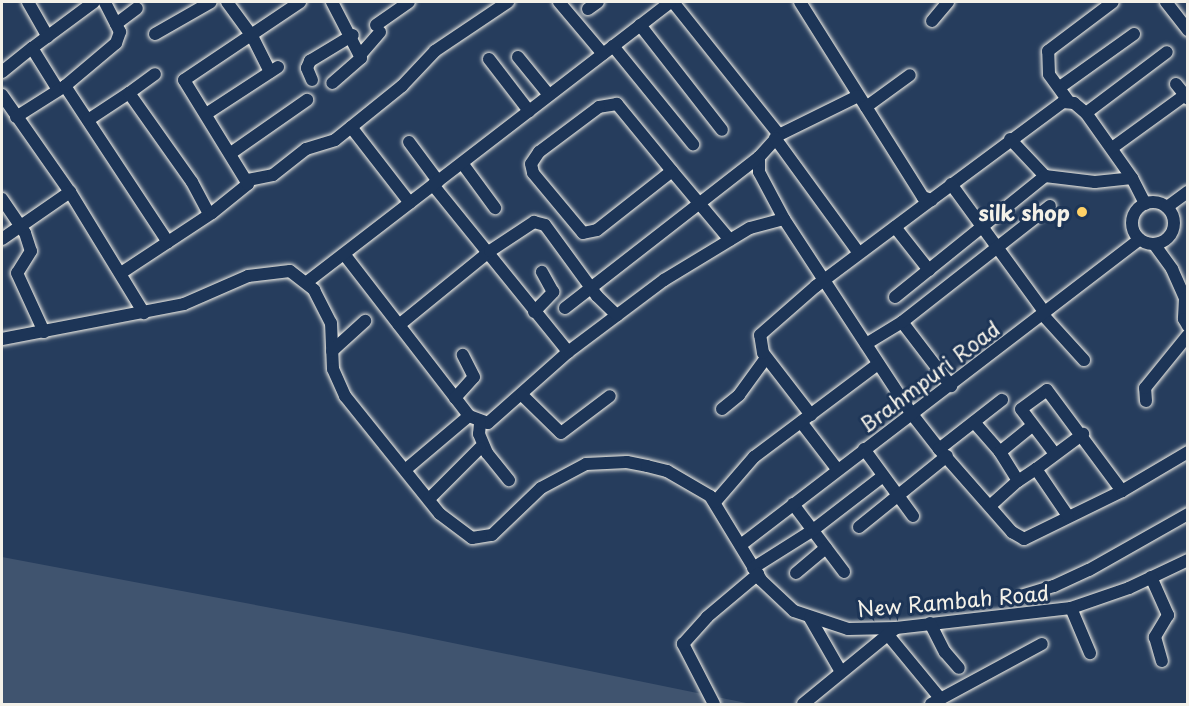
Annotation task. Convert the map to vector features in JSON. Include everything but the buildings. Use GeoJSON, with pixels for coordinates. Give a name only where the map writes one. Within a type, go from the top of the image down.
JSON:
{"type":"FeatureCollection","features":[{"type":"Feature","properties":{"kind":"street"},"geometry":{"type":"LineString","coordinates":[[28,2],[48,37]]}},
{"type":"Feature","properties":{"kind":"street"},"geometry":{"type":"LineString","coordinates":[[2,72],[94,2]]}},
{"type":"Feature","properties":{"kind":"street"},"geometry":{"type":"LineString","coordinates":[[16,117],[62,88],[116,43],[120,32],[105,2]]}},
{"type":"Feature","properties":{"kind":"street"},"geometry":{"type":"LineString","coordinates":[[155,34],[211,2]]}},
{"type":"Feature","properties":{"kind":"street"},"geometry":{"type":"LineString","coordinates":[[206,114],[274,70],[227,2]]}},
{"type":"Feature","properties":{"kind":"street"},"geometry":{"type":"LineString","coordinates":[[248,180],[184,80],[252,36],[287,5],[300,2]]}},
{"type":"Feature","properties":{"kind":"street"},"geometry":{"type":"LineString","coordinates":[[332,2],[361,54],[361,62],[332,83]]}},
{"type":"Feature","properties":{"kind":"street"},"geometry":{"type":"LineString","coordinates":[[361,54],[378,29],[409,2]]}},
{"type":"Feature","properties":{"kind":"street"},"geometry":{"type":"LineString","coordinates":[[121,273],[209,214],[248,180],[273,175],[306,149],[329,144],[402,86],[435,51],[508,2]]}},
{"type":"Feature","properties":{"kind":"street"},"geometry":{"type":"LineString","coordinates":[[559,2],[603,54]]}},
{"type":"Feature","properties":{"kind":"street"},"geometry":{"type":"LineString","coordinates":[[2,339],[184,304],[211,290],[278,269],[290,271],[308,282],[613,45],[672,2],[777,137],[859,253]]}},
{"type":"Feature","properties":{"kind":"street"},"geometry":{"type":"LineString","coordinates":[[800,2],[918,191],[931,200]]}},
{"type":"Feature","properties":{"kind":"street"},"geometry":{"type":"LineString","coordinates":[[932,21],[948,2]]}},
{"type":"Feature","properties":{"kind":"street"},"geometry":{"type":"LineString","coordinates":[[1113,2],[1048,51],[1046,65],[1070,102],[1086,113],[1112,148],[1132,178],[1145,204]]}},
{"type":"Feature","properties":{"kind":"street"},"geometry":{"type":"LineString","coordinates":[[1166,2],[1188,30]]}},
{"type":"Feature","properties":{"kind":"street"},"geometry":{"type":"LineString","coordinates":[[116,24],[135,4]]}},
{"type":"Feature","properties":{"kind":"street"},"geometry":{"type":"LineString","coordinates":[[1176,14],[1188,7]]}},
{"type":"Feature","properties":{"kind":"street"},"geometry":{"type":"LineString","coordinates":[[640,25],[722,130]]}},
{"type":"Feature","properties":{"kind":"street"},"geometry":{"type":"LineString","coordinates":[[1060,87],[1134,34]]}},
{"type":"Feature","properties":{"kind":"street"},"geometry":{"type":"LineString","coordinates":[[312,80],[307,68],[310,61],[353,36]]}},
{"type":"Feature","properties":{"kind":"street"},"geometry":{"type":"LineString","coordinates":[[613,45],[693,144]]}},
{"type":"Feature","properties":{"kind":"street"},"geometry":{"type":"LineString","coordinates":[[32,48],[88,120],[168,242]]}},
{"type":"Feature","properties":{"kind":"street"},"geometry":{"type":"LineString","coordinates":[[1086,113],[1167,52]]}},
{"type":"Feature","properties":{"kind":"street"},"geometry":{"type":"LineString","coordinates":[[518,57],[549,95]]}},
{"type":"Feature","properties":{"kind":"street"},"geometry":{"type":"LineString","coordinates":[[489,58],[529,111]]}},
{"type":"Feature","properties":{"kind":"street"},"geometry":{"type":"LineString","coordinates":[[88,120],[155,74]]}},
{"type":"Feature","properties":{"kind":"street"},"geometry":{"type":"LineString","coordinates":[[866,107],[910,75]]}},
{"type":"Feature","properties":{"kind":"street"},"geometry":{"type":"LineString","coordinates":[[1112,148],[1186,97],[1176,84]]}},
{"type":"Feature","properties":{"kind":"street"},"geometry":{"type":"LineString","coordinates":[[129,93],[192,182],[209,214]]}},
{"type":"Feature","properties":{"kind":"street"},"geometry":{"type":"LineString","coordinates":[[2,95],[70,192],[144,313]]}},
{"type":"Feature","properties":{"kind":"street"},"geometry":{"type":"LineString","coordinates":[[565,308],[699,202],[759,158],[777,137],[858,96]]}},
{"type":"Feature","properties":{"kind":"street"},"geometry":{"type":"LineString","coordinates":[[231,153],[308,100]]}},
{"type":"Feature","properties":{"kind":"street"},"geometry":{"type":"LineString","coordinates":[[837,469],[766,358],[760,335],[859,253],[1063,102],[1070,102]]}},
{"type":"Feature","properties":{"kind":"street"},"geometry":{"type":"LineString","coordinates":[[672,171],[589,233],[579,230],[531,164],[539,152],[599,107],[617,104],[625,109],[672,171],[730,240]]}},
{"type":"Feature","properties":{"kind":"street"},"geometry":{"type":"LineString","coordinates":[[351,127],[410,203]]}},
{"type":"Feature","properties":{"kind":"street"},"geometry":{"type":"LineString","coordinates":[[1010,140],[1045,176],[1095,182],[1132,178]]}},
{"type":"Feature","properties":{"kind":"street"},"geometry":{"type":"LineString","coordinates":[[409,142],[488,253],[568,352]]}},
{"type":"Feature","properties":{"kind":"street"},"geometry":{"type":"LineString","coordinates":[[759,158],[759,172],[783,219],[825,279],[911,413],[943,453],[992,505],[1012,532],[1024,539],[1122,491],[1188,452]]}},
{"type":"Feature","properties":{"kind":"street"},"geometry":{"type":"LineString","coordinates":[[462,163],[495,208]]}},
{"type":"Feature","properties":{"kind":"street"},"geometry":{"type":"LineString","coordinates":[[895,297],[1045,176]]}},
{"type":"Feature","properties":{"kind":"street"},"geometry":{"type":"LineString","coordinates":[[951,184],[1044,314],[1084,360]]}},
{"type":"Feature","properties":{"kind":"street"},"geometry":{"type":"LineString","coordinates":[[2,239],[70,192]]}},
{"type":"Feature","properties":{"kind":"street"},"geometry":{"type":"LineString","coordinates":[[1167,207],[1188,192]]}},
{"type":"Feature","properties":{"kind":"street"},"geometry":{"type":"LineString","coordinates":[[2,199],[20,226],[31,251],[17,273],[44,332]]}},
{"type":"Feature","properties":{"kind":"street"},"geometry":{"type":"LineString","coordinates":[[1156,202],[1167,207],[1172,214],[1173,230],[1162,242],[1154,244],[1140,239],[1132,220],[1145,204],[1156,202]]}},
{"type":"Feature","properties":{"kind":"street"},"geometry":{"type":"LineString","coordinates":[[866,344],[902,322],[996,246],[1050,206]]}},
{"type":"Feature","properties":{"kind":"street"},"geometry":{"type":"LineString","coordinates":[[405,470],[474,419],[495,421],[568,352],[664,280],[750,228],[783,219]]}},
{"type":"Feature","properties":{"kind":"street"},"geometry":{"type":"LineString","coordinates":[[399,325],[488,253],[529,225],[539,223],[617,315]]}},
{"type":"Feature","properties":{"kind":"street"},"geometry":{"type":"LineString","coordinates":[[895,227],[929,270]]}},
{"type":"Feature","properties":{"kind":"street","name":"Brahmpuri Road"},"geometry":{"type":"LineString","coordinates":[[742,544],[1140,239]]}},
{"type":"Feature","properties":{"kind":"street"},"geometry":{"type":"LineString","coordinates":[[1154,244],[1172,269],[1185,298],[1184,319],[1188,326]]}},
{"type":"Feature","properties":{"kind":"street"},"geometry":{"type":"LineString","coordinates":[[344,254],[455,398],[474,419],[487,453],[509,480]]}},
{"type":"Feature","properties":{"kind":"street"},"geometry":{"type":"LineString","coordinates":[[534,312],[553,292],[543,272]]}},
{"type":"Feature","properties":{"kind":"street","name":"New Rambah Road"},"geometry":{"type":"LineString","coordinates":[[308,282],[331,323],[336,381],[429,499],[457,528],[480,539],[501,528],[541,488],[586,464],[627,462],[667,471],[715,502],[742,544],[755,571],[794,611],[848,629],[892,631],[930,622],[1071,608],[1188,560]]}},
{"type":"Feature","properties":{"kind":"street"},"geometry":{"type":"LineString","coordinates":[[332,351],[365,321]]}},
{"type":"Feature","properties":{"kind":"street"},"geometry":{"type":"LineString","coordinates":[[902,322],[951,386]]}},
{"type":"Feature","properties":{"kind":"street"},"geometry":{"type":"LineString","coordinates":[[1146,401],[1146,388],[1188,335]]}},
{"type":"Feature","properties":{"kind":"street"},"geometry":{"type":"LineString","coordinates":[[455,398],[474,377],[463,355]]}},
{"type":"Feature","properties":{"kind":"street"},"geometry":{"type":"LineString","coordinates":[[722,409],[739,395],[766,358]]}},
{"type":"Feature","properties":{"kind":"street"},"geometry":{"type":"LineString","coordinates":[[715,502],[754,457],[878,364]]}},
{"type":"Feature","properties":{"kind":"street"},"geometry":{"type":"LineString","coordinates":[[1055,454],[1021,409],[1047,390],[1083,434],[1122,491]]}},
{"type":"Feature","properties":{"kind":"street"},"geometry":{"type":"LineString","coordinates":[[522,395],[561,433],[610,396]]}},
{"type":"Feature","properties":{"kind":"street"},"geometry":{"type":"LineString","coordinates":[[859,527],[898,496],[974,422],[1002,400]]}},
{"type":"Feature","properties":{"kind":"street"},"geometry":{"type":"LineString","coordinates":[[974,422],[1000,452],[1018,481]]}},
{"type":"Feature","properties":{"kind":"street"},"geometry":{"type":"LineString","coordinates":[[1000,452],[1032,426]]}},
{"type":"Feature","properties":{"kind":"street"},"geometry":{"type":"LineString","coordinates":[[992,505],[1018,481],[1083,434]]}},
{"type":"Feature","properties":{"kind":"street"},"geometry":{"type":"LineString","coordinates":[[429,499],[480,448]]}},
{"type":"Feature","properties":{"kind":"street"},"geometry":{"type":"LineString","coordinates":[[864,449],[913,516]]}},
{"type":"Feature","properties":{"kind":"street"},"geometry":{"type":"LineString","coordinates":[[1036,470],[1068,516]]}},
{"type":"Feature","properties":{"kind":"street"},"geometry":{"type":"LineString","coordinates":[[714,705],[683,644],[706,617],[755,571],[883,476]]}},
{"type":"Feature","properties":{"kind":"street"},"geometry":{"type":"LineString","coordinates":[[793,504],[844,572]]}},
{"type":"Feature","properties":{"kind":"street"},"geometry":{"type":"LineString","coordinates":[[1024,595],[1054,586],[1089,570],[1188,514]]}},
{"type":"Feature","properties":{"kind":"street"},"geometry":{"type":"LineString","coordinates":[[796,573],[826,548]]}},
{"type":"Feature","properties":{"kind":"street"},"geometry":{"type":"LineString","coordinates":[[1151,577],[1168,615],[1155,637],[1162,661]]}},
{"type":"Feature","properties":{"kind":"street"},"geometry":{"type":"LineString","coordinates":[[1071,608],[1090,653]]}},
{"type":"Feature","properties":{"kind":"street"},"geometry":{"type":"LineString","coordinates":[[810,618],[841,672]]}},
{"type":"Feature","properties":{"kind":"street"},"geometry":{"type":"LineString","coordinates":[[930,622],[945,652],[959,668]]}},
{"type":"Feature","properties":{"kind":"street"},"geometry":{"type":"LineString","coordinates":[[803,705],[892,631],[935,702],[1042,644]]}},
{"type":"Feature","properties":{"kind":"shaded area"},"geometry":{"type":"Polygon","coordinates":[[[2,557],[404,633],[751,704],[2,704],[2,557]]]}},
{"type":"Feature","properties":{"kind":"place","name":"silk shop"},"geometry":{"type":"Point","coordinates":[1082,212]}}]}
